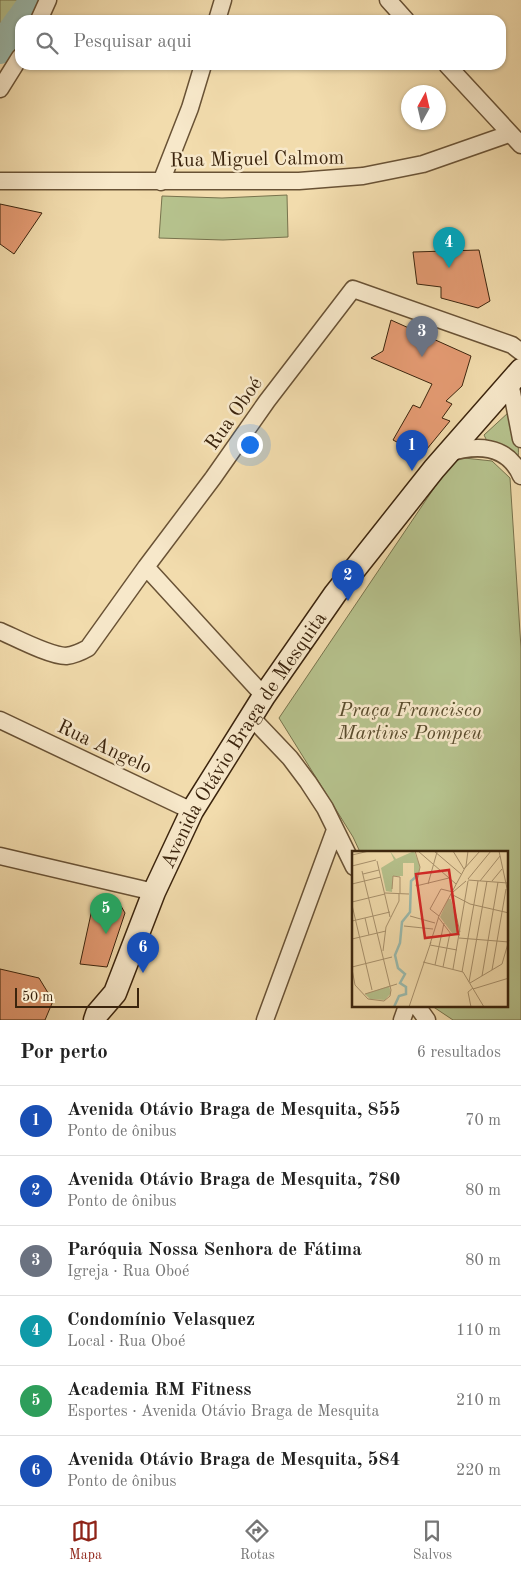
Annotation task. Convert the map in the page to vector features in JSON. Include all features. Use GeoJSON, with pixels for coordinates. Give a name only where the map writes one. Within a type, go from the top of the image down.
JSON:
{"type":"FeatureCollection","features":[{"type":"Feature","properties":{"kind":"main road","name":"Avenida Otávio Braga de Mesquita"},"geometry":{"type":"LineString","coordinates":[[116,1020],[116,993],[154,892],[192,811],[264,696],[335,594],[446,454],[518,381]]}},
{"type":"Feature","properties":{"kind":"main road","name":"Avenida Otávio Braga de Mesquita"},"geometry":{"type":"LineString","coordinates":[[95,1020],[97,1014],[116,993]]}},
{"type":"Feature","properties":{"kind":"street"},"geometry":{"type":"LineString","coordinates":[[41,15],[48,0]]}},
{"type":"Feature","properties":{"kind":"street"},"geometry":{"type":"LineString","coordinates":[[218,15],[223,0]]}},
{"type":"Feature","properties":{"kind":"street"},"geometry":{"type":"LineString","coordinates":[[388,0],[402,15]]}},
{"type":"Feature","properties":{"kind":"street"},"geometry":{"type":"LineString","coordinates":[[0,89],[15,65]]}},
{"type":"Feature","properties":{"kind":"street"},"geometry":{"type":"LineString","coordinates":[[161,182],[190,108],[201,70]]}},
{"type":"Feature","properties":{"kind":"street"},"geometry":{"type":"LineString","coordinates":[[451,70],[521,145]]}},
{"type":"Feature","properties":{"kind":"street","name":"Rua Miguel Calmom"},"geometry":{"type":"LineString","coordinates":[[0,181],[161,182],[299,180],[363,176],[423,164],[509,134]]}},
{"type":"Feature","properties":{"kind":"street","name":"Rua Oboé"},"geometry":{"type":"LineString","coordinates":[[146,567],[213,478],[267,400],[353,289],[512,345],[521,352]]}},
{"type":"Feature","properties":{"kind":"street"},"geometry":{"type":"LineString","coordinates":[[518,381],[521,439]]}},
{"type":"Feature","properties":{"kind":"street"},"geometry":{"type":"LineString","coordinates":[[446,454],[480,447],[495,451],[514,463],[521,476]]}},
{"type":"Feature","properties":{"kind":"street"},"geometry":{"type":"LineString","coordinates":[[0,631],[54,654],[66,656],[78,653],[88,648],[146,567],[264,696]]}},
{"type":"Feature","properties":{"kind":"street"},"geometry":{"type":"LineString","coordinates":[[251,717],[290,758],[308,782],[325,808],[352,863]]}},
{"type":"Feature","properties":{"kind":"street","name":"Rua Angelo"},"geometry":{"type":"LineString","coordinates":[[0,720],[192,811]]}},
{"type":"Feature","properties":{"kind":"street"},"geometry":{"type":"LineString","coordinates":[[265,1020],[335,830]]}},
{"type":"Feature","properties":{"kind":"street"},"geometry":{"type":"LineString","coordinates":[[0,856],[154,892]]}},
{"type":"Feature","properties":{"kind":"street"},"geometry":{"type":"LineString","coordinates":[[402,1020],[406,1008]]}},
{"type":"Feature","properties":{"kind":"street"},"geometry":{"type":"LineString","coordinates":[[418,1008],[427,1020]]}},
{"type":"Feature","properties":{"kind":"green space"},"geometry":{"type":"Polygon","coordinates":[[[0,0],[41,0],[36,15],[15,15],[15,39],[0,41],[0,0]]]}},
{"type":"Feature","properties":{"kind":"green space"},"geometry":{"type":"Polygon","coordinates":[[[287,195],[288,237],[223,240],[159,238],[162,196],[222,198],[287,195]]]}},
{"type":"Feature","properties":{"kind":"green space"},"geometry":{"type":"Polygon","coordinates":[[[509,412],[516,435],[518,458],[487,441],[484,435],[509,412]]]}},
{"type":"Feature","properties":{"kind":"green space","name":"Praça Francisco Martins Pompeu"},"geometry":{"type":"Polygon","coordinates":[[[455,457],[492,461],[510,478],[521,648],[521,1020],[453,1020],[435,1008],[508,1008],[508,851],[360,851],[353,837],[279,718],[455,457]]]}},
{"type":"Feature","properties":{"kind":"building"},"geometry":{"type":"Polygon","coordinates":[[[0,204],[42,213],[14,254],[0,244],[0,204]]]}},
{"type":"Feature","properties":{"kind":"building"},"geometry":{"type":"Polygon","coordinates":[[[479,250],[490,301],[478,308],[441,298],[441,287],[417,284],[413,252],[479,250]]]}},
{"type":"Feature","properties":{"kind":"building"},"geometry":{"type":"Polygon","coordinates":[[[391,320],[471,356],[462,386],[446,401],[452,404],[442,418],[450,421],[422,455],[393,440],[413,405],[420,408],[432,384],[371,358],[383,351],[391,320]]]}},
{"type":"Feature","properties":{"kind":"building"},"geometry":{"type":"Polygon","coordinates":[[[94,900],[121,906],[125,913],[107,967],[80,964],[94,900]]]}},
{"type":"Feature","properties":{"kind":"building"},"geometry":{"type":"Polygon","coordinates":[[[0,969],[39,978],[53,1001],[45,1020],[0,1020],[0,969]]]}},
{"type":"Feature","properties":{"kind":"waterway"},"geometry":{"type":"LineString","coordinates":[[24,15],[35,0]]}},
{"type":"Feature","properties":{"kind":"waterway"},"geometry":{"type":"LineString","coordinates":[[0,49],[15,28]]}},
{"type":"Feature","properties":{"kind":"place","name":"Condomínio Velasquez"},"geometry":{"type":"Point","coordinates":[449,268]}},
{"type":"Feature","properties":{"kind":"place","name":"Paróquia Nossa Senhora de Fátima"},"geometry":{"type":"Point","coordinates":[422,357]}},
{"type":"Feature","properties":{"kind":"place","name":"Avenida Otávio Braga de Mesquita, 855"},"geometry":{"type":"Point","coordinates":[412,471]}},
{"type":"Feature","properties":{"kind":"place","name":"Avenida Otávio Braga de Mesquita, 780"},"geometry":{"type":"Point","coordinates":[348,601]}},
{"type":"Feature","properties":{"kind":"place","name":"Academia RM Fitness"},"geometry":{"type":"Point","coordinates":[106,934]}},
{"type":"Feature","properties":{"kind":"place","name":"Avenida Otávio Braga de Mesquita, 584"},"geometry":{"type":"Point","coordinates":[143,973]}}]}
